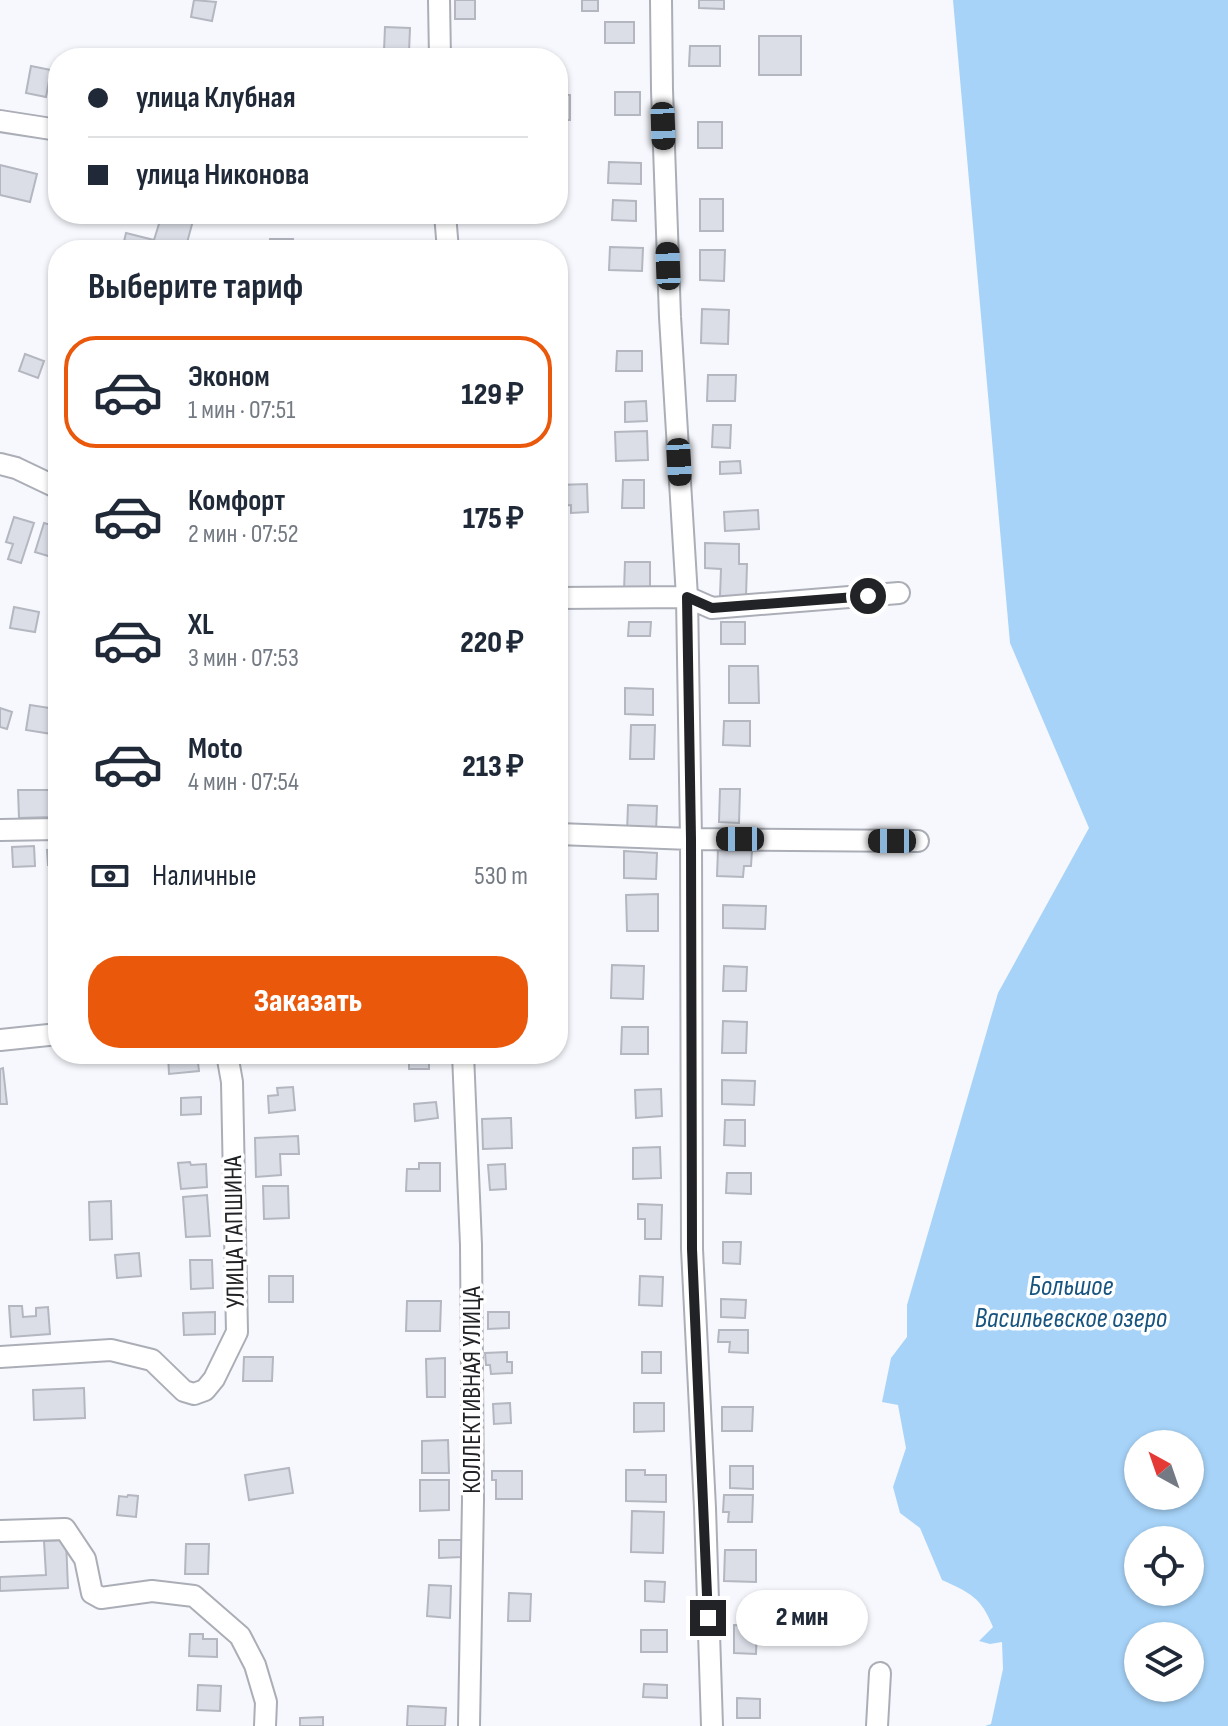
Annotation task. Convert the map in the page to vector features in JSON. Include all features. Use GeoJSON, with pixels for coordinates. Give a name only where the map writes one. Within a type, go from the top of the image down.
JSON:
{"type":"FeatureCollection","features":[{"type":"Feature","properties":{"kind":"street"},"geometry":{"type":"LineString","coordinates":[[439,0],[440,48]]}},
{"type":"Feature","properties":{"kind":"street"},"geometry":{"type":"LineString","coordinates":[[661,0],[670,310],[687,597],[692,1249],[712,1726]]}},
{"type":"Feature","properties":{"kind":"street"},"geometry":{"type":"LineString","coordinates":[[0,121],[48,128]]}},
{"type":"Feature","properties":{"kind":"street"},"geometry":{"type":"LineString","coordinates":[[0,464],[48,483]]}},
{"type":"Feature","properties":{"kind":"street"},"geometry":{"type":"LineString","coordinates":[[568,598],[687,597],[712,608],[899,593]]}},
{"type":"Feature","properties":{"kind":"street"},"geometry":{"type":"LineString","coordinates":[[0,830],[48,829]]}},
{"type":"Feature","properties":{"kind":"street"},"geometry":{"type":"LineString","coordinates":[[568,834],[918,841]]}},
{"type":"Feature","properties":{"kind":"street"},"geometry":{"type":"LineString","coordinates":[[0,1040],[48,1035]]}},
{"type":"Feature","properties":{"kind":"street","name":"УЛИЦА ГАПШИНА"},"geometry":{"type":"LineString","coordinates":[[0,1357],[111,1350],[152,1360],[184,1391],[194,1394],[205,1390],[214,1379],[237,1332],[232,1082],[229,1064]]}},
{"type":"Feature","properties":{"kind":"street","name":"КОЛЛЕКТИВНАЯ УЛИЦА"},"geometry":{"type":"LineString","coordinates":[[463,1064],[471,1245],[473,1500],[469,1726]]}},
{"type":"Feature","properties":{"kind":"street"},"geometry":{"type":"LineString","coordinates":[[0,1531],[65,1529],[85,1559],[92,1593],[101,1598],[152,1591],[194,1596],[240,1636],[255,1665],[266,1702],[265,1726]]}},
{"type":"Feature","properties":{"kind":"street"},"geometry":{"type":"LineString","coordinates":[[877,1726],[880,1673]]}},
{"type":"Feature","properties":{"kind":"water","name":"Большое Васильевское озеро"},"geometry":{"type":"Polygon","coordinates":[[[953,0],[1228,0],[1228,1726],[985,1726],[991,1724],[1003,1669],[1002,1642],[990,1644],[979,1641],[993,1627],[989,1617],[974,1597],[942,1580],[920,1528],[900,1513],[893,1487],[906,1448],[898,1405],[882,1402],[891,1358],[907,1337],[907,1305],[998,993],[1089,828],[1010,643],[953,0]]]}},
{"type":"Feature","properties":{"kind":"building"},"geometry":{"type":"Polygon","coordinates":[[[194,0],[216,2],[212,21],[191,17],[194,0]]]}},
{"type":"Feature","properties":{"kind":"building"},"geometry":{"type":"Polygon","coordinates":[[[455,0],[475,0],[475,19],[455,19],[455,0]]]}},
{"type":"Feature","properties":{"kind":"building"},"geometry":{"type":"Polygon","coordinates":[[[582,0],[598,0],[598,11],[582,11],[582,0]]]}},
{"type":"Feature","properties":{"kind":"building"},"geometry":{"type":"Polygon","coordinates":[[[699,0],[724,0],[724,9],[699,8],[699,0]]]}},
{"type":"Feature","properties":{"kind":"building"},"geometry":{"type":"Polygon","coordinates":[[[605,22],[634,22],[634,43],[605,43],[605,22]]]}},
{"type":"Feature","properties":{"kind":"building"},"geometry":{"type":"Polygon","coordinates":[[[385,27],[410,28],[409,48],[384,48],[385,27]]]}},
{"type":"Feature","properties":{"kind":"building"},"geometry":{"type":"Polygon","coordinates":[[[759,36],[801,36],[801,75],[759,75],[759,36]]]}},
{"type":"Feature","properties":{"kind":"building"},"geometry":{"type":"Polygon","coordinates":[[[690,46],[720,46],[720,66],[689,66],[690,46]]]}},
{"type":"Feature","properties":{"kind":"building"},"geometry":{"type":"Polygon","coordinates":[[[31,66],[48,69],[46,97],[26,93],[31,66]]]}},
{"type":"Feature","properties":{"kind":"building"},"geometry":{"type":"Polygon","coordinates":[[[615,92],[640,92],[640,115],[615,115],[615,92]]]}},
{"type":"Feature","properties":{"kind":"building"},"geometry":{"type":"Polygon","coordinates":[[[568,95],[570,95],[568,120],[568,95]]]}},
{"type":"Feature","properties":{"kind":"building"},"geometry":{"type":"Polygon","coordinates":[[[698,122],[722,122],[722,148],[698,148],[698,122]]]}},
{"type":"Feature","properties":{"kind":"building"},"geometry":{"type":"Polygon","coordinates":[[[609,162],[641,163],[641,184],[608,183],[609,162]]]}},
{"type":"Feature","properties":{"kind":"building"},"geometry":{"type":"Polygon","coordinates":[[[0,165],[37,174],[30,202],[0,195],[0,165]]]}},
{"type":"Feature","properties":{"kind":"building"},"geometry":{"type":"Polygon","coordinates":[[[700,199],[723,199],[723,231],[700,231],[700,199]]]}},
{"type":"Feature","properties":{"kind":"building"},"geometry":{"type":"Polygon","coordinates":[[[613,200],[636,201],[636,221],[612,220],[613,200]]]}},
{"type":"Feature","properties":{"kind":"building"},"geometry":{"type":"Polygon","coordinates":[[[159,224],[192,224],[188,240],[154,240],[159,224]]]}},
{"type":"Feature","properties":{"kind":"building"},"geometry":{"type":"Polygon","coordinates":[[[126,233],[154,240],[124,240],[126,233]]]}},
{"type":"Feature","properties":{"kind":"building"},"geometry":{"type":"Polygon","coordinates":[[[610,247],[643,248],[642,271],[609,270],[610,247]]]}},
{"type":"Feature","properties":{"kind":"building"},"geometry":{"type":"Polygon","coordinates":[[[700,250],[725,250],[724,281],[700,280],[700,250]]]}},
{"type":"Feature","properties":{"kind":"building"},"geometry":{"type":"Polygon","coordinates":[[[702,309],[729,310],[728,344],[701,343],[702,309]]]}},
{"type":"Feature","properties":{"kind":"building"},"geometry":{"type":"Polygon","coordinates":[[[617,351],[642,351],[642,371],[616,371],[617,351]]]}},
{"type":"Feature","properties":{"kind":"building"},"geometry":{"type":"Polygon","coordinates":[[[25,354],[44,361],[38,378],[19,371],[25,354]]]}},
{"type":"Feature","properties":{"kind":"building"},"geometry":{"type":"Polygon","coordinates":[[[708,375],[736,375],[735,401],[707,401],[708,375]]]}},
{"type":"Feature","properties":{"kind":"building"},"geometry":{"type":"Polygon","coordinates":[[[646,401],[647,421],[625,422],[625,402],[646,401]]]}},
{"type":"Feature","properties":{"kind":"building"},"geometry":{"type":"Polygon","coordinates":[[[713,425],[731,425],[730,448],[712,447],[713,425]]]}},
{"type":"Feature","properties":{"kind":"building"},"geometry":{"type":"Polygon","coordinates":[[[647,431],[648,460],[616,461],[615,432],[647,431]]]}},
{"type":"Feature","properties":{"kind":"building"},"geometry":{"type":"Polygon","coordinates":[[[740,461],[741,473],[720,474],[720,462],[740,461]]]}},
{"type":"Feature","properties":{"kind":"building"},"geometry":{"type":"Polygon","coordinates":[[[623,480],[644,480],[644,508],[622,508],[623,480]]]}},
{"type":"Feature","properties":{"kind":"building"},"geometry":{"type":"Polygon","coordinates":[[[587,484],[588,512],[571,513],[568,485],[587,484]]]}},
{"type":"Feature","properties":{"kind":"building"},"geometry":{"type":"Polygon","coordinates":[[[758,510],[759,529],[725,531],[724,512],[758,510]]]}},
{"type":"Feature","properties":{"kind":"building"},"geometry":{"type":"Polygon","coordinates":[[[14,517],[34,523],[21,563],[8,559],[13,544],[6,542],[14,517]]]}},
{"type":"Feature","properties":{"kind":"building"},"geometry":{"type":"Polygon","coordinates":[[[44,523],[48,524],[48,556],[35,552],[44,523]]]}},
{"type":"Feature","properties":{"kind":"building"},"geometry":{"type":"Polygon","coordinates":[[[705,543],[739,544],[739,564],[747,564],[746,597],[720,596],[721,569],[705,568],[705,543]]]}},
{"type":"Feature","properties":{"kind":"building"},"geometry":{"type":"Polygon","coordinates":[[[625,562],[650,562],[650,592],[624,591],[625,562]]]}},
{"type":"Feature","properties":{"kind":"building"},"geometry":{"type":"Polygon","coordinates":[[[14,607],[39,612],[35,632],[10,628],[14,607]]]}},
{"type":"Feature","properties":{"kind":"building"},"geometry":{"type":"Polygon","coordinates":[[[629,622],[651,622],[650,636],[628,636],[629,622]]]}},
{"type":"Feature","properties":{"kind":"building"},"geometry":{"type":"Polygon","coordinates":[[[721,622],[745,622],[745,644],[721,644],[721,622]]]}},
{"type":"Feature","properties":{"kind":"building"},"geometry":{"type":"Polygon","coordinates":[[[729,666],[758,666],[759,703],[729,703],[729,666]]]}},
{"type":"Feature","properties":{"kind":"building"},"geometry":{"type":"Polygon","coordinates":[[[625,688],[653,689],[653,715],[625,714],[625,688]]]}},
{"type":"Feature","properties":{"kind":"building"},"geometry":{"type":"Polygon","coordinates":[[[30,705],[48,708],[48,733],[26,730],[30,705]]]}},
{"type":"Feature","properties":{"kind":"building"},"geometry":{"type":"Polygon","coordinates":[[[0,708],[12,712],[7,729],[0,727],[0,708]]]}},
{"type":"Feature","properties":{"kind":"building"},"geometry":{"type":"Polygon","coordinates":[[[724,721],[750,721],[750,746],[723,745],[724,721]]]}},
{"type":"Feature","properties":{"kind":"building"},"geometry":{"type":"Polygon","coordinates":[[[631,725],[655,725],[654,759],[630,759],[631,725]]]}},
{"type":"Feature","properties":{"kind":"building"},"geometry":{"type":"Polygon","coordinates":[[[720,789],[740,789],[739,823],[719,822],[720,789]]]}},
{"type":"Feature","properties":{"kind":"building"},"geometry":{"type":"Polygon","coordinates":[[[18,790],[48,790],[48,817],[19,818],[18,790]]]}},
{"type":"Feature","properties":{"kind":"building"},"geometry":{"type":"Polygon","coordinates":[[[628,805],[657,806],[656,832],[627,832],[628,805]]]}},
{"type":"Feature","properties":{"kind":"building"},"geometry":{"type":"Polygon","coordinates":[[[34,846],[35,866],[13,867],[12,847],[34,846]]]}},
{"type":"Feature","properties":{"kind":"building"},"geometry":{"type":"Polygon","coordinates":[[[718,849],[752,850],[751,866],[744,866],[743,877],[717,876],[718,849]]]}},
{"type":"Feature","properties":{"kind":"building"},"geometry":{"type":"Polygon","coordinates":[[[624,851],[657,853],[656,879],[624,878],[624,851]]]}},
{"type":"Feature","properties":{"kind":"building"},"geometry":{"type":"Polygon","coordinates":[[[658,894],[658,931],[627,931],[626,895],[658,894]]]}},
{"type":"Feature","properties":{"kind":"building"},"geometry":{"type":"Polygon","coordinates":[[[723,905],[766,906],[765,929],[723,928],[723,905]]]}},
{"type":"Feature","properties":{"kind":"building"},"geometry":{"type":"Polygon","coordinates":[[[612,965],[644,966],[643,999],[611,998],[612,965]]]}},
{"type":"Feature","properties":{"kind":"building"},"geometry":{"type":"Polygon","coordinates":[[[724,966],[747,967],[746,991],[723,991],[724,966]]]}},
{"type":"Feature","properties":{"kind":"building"},"geometry":{"type":"Polygon","coordinates":[[[723,1021],[747,1022],[746,1053],[722,1053],[723,1021]]]}},
{"type":"Feature","properties":{"kind":"building"},"geometry":{"type":"Polygon","coordinates":[[[622,1027],[648,1027],[648,1054],[621,1054],[622,1027]]]}},
{"type":"Feature","properties":{"kind":"building"},"geometry":{"type":"Polygon","coordinates":[[[168,1064],[198,1064],[199,1071],[169,1074],[168,1064]]]}},
{"type":"Feature","properties":{"kind":"building"},"geometry":{"type":"Polygon","coordinates":[[[409,1064],[429,1064],[429,1069],[409,1069],[409,1064]]]}},
{"type":"Feature","properties":{"kind":"building"},"geometry":{"type":"Polygon","coordinates":[[[3,1068],[7,1104],[0,1104],[0,1069],[3,1068]]]}},
{"type":"Feature","properties":{"kind":"building"},"geometry":{"type":"Polygon","coordinates":[[[722,1080],[755,1081],[754,1105],[722,1104],[722,1080]]]}},
{"type":"Feature","properties":{"kind":"building"},"geometry":{"type":"Polygon","coordinates":[[[293,1087],[295,1110],[269,1113],[268,1096],[278,1095],[277,1088],[293,1087]]]}},
{"type":"Feature","properties":{"kind":"building"},"geometry":{"type":"Polygon","coordinates":[[[661,1089],[662,1116],[636,1118],[635,1090],[661,1089]]]}},
{"type":"Feature","properties":{"kind":"building"},"geometry":{"type":"Polygon","coordinates":[[[201,1097],[201,1114],[181,1115],[181,1098],[201,1097]]]}},
{"type":"Feature","properties":{"kind":"building"},"geometry":{"type":"Polygon","coordinates":[[[436,1102],[438,1118],[415,1121],[414,1104],[436,1102]]]}},
{"type":"Feature","properties":{"kind":"building"},"geometry":{"type":"Polygon","coordinates":[[[511,1118],[512,1148],[483,1149],[482,1119],[511,1118]]]}},
{"type":"Feature","properties":{"kind":"building"},"geometry":{"type":"Polygon","coordinates":[[[725,1120],[745,1120],[745,1146],[724,1145],[725,1120]]]}},
{"type":"Feature","properties":{"kind":"building"},"geometry":{"type":"Polygon","coordinates":[[[298,1136],[299,1154],[280,1154],[281,1175],[256,1177],[255,1138],[298,1136]]]}},
{"type":"Feature","properties":{"kind":"building"},"geometry":{"type":"Polygon","coordinates":[[[660,1147],[661,1178],[633,1179],[633,1148],[660,1147]]]}},
{"type":"Feature","properties":{"kind":"building"},"geometry":{"type":"Polygon","coordinates":[[[190,1162],[191,1165],[206,1164],[207,1187],[181,1189],[178,1163],[190,1162]]]}},
{"type":"Feature","properties":{"kind":"building"},"geometry":{"type":"Polygon","coordinates":[[[419,1163],[440,1163],[440,1191],[406,1191],[407,1169],[419,1169],[419,1163]]]}},
{"type":"Feature","properties":{"kind":"building"},"geometry":{"type":"Polygon","coordinates":[[[505,1164],[506,1189],[490,1190],[488,1165],[505,1164]]]}},
{"type":"Feature","properties":{"kind":"building"},"geometry":{"type":"Polygon","coordinates":[[[727,1173],[751,1173],[751,1194],[726,1193],[727,1173]]]}},
{"type":"Feature","properties":{"kind":"building"},"geometry":{"type":"Polygon","coordinates":[[[263,1186],[288,1186],[289,1218],[264,1219],[263,1186]]]}},
{"type":"Feature","properties":{"kind":"building"},"geometry":{"type":"Polygon","coordinates":[[[207,1195],[210,1236],[186,1237],[183,1197],[207,1195]]]}},
{"type":"Feature","properties":{"kind":"building"},"geometry":{"type":"Polygon","coordinates":[[[111,1201],[112,1239],[90,1240],[89,1202],[111,1201]]]}},
{"type":"Feature","properties":{"kind":"building"},"geometry":{"type":"Polygon","coordinates":[[[638,1204],[662,1205],[661,1239],[645,1239],[645,1219],[638,1219],[638,1204]]]}},
{"type":"Feature","properties":{"kind":"building"},"geometry":{"type":"Polygon","coordinates":[[[723,1242],[741,1242],[740,1264],[723,1263],[723,1242]]]}},
{"type":"Feature","properties":{"kind":"building"},"geometry":{"type":"Polygon","coordinates":[[[139,1253],[141,1276],[117,1278],[115,1255],[139,1253]]]}},
{"type":"Feature","properties":{"kind":"building"},"geometry":{"type":"Polygon","coordinates":[[[190,1260],[212,1260],[213,1288],[191,1289],[190,1260]]]}},
{"type":"Feature","properties":{"kind":"building"},"geometry":{"type":"Polygon","coordinates":[[[269,1276],[293,1276],[293,1302],[269,1302],[269,1276]]]}},
{"type":"Feature","properties":{"kind":"building"},"geometry":{"type":"Polygon","coordinates":[[[640,1276],[663,1277],[662,1306],[639,1305],[640,1276]]]}},
{"type":"Feature","properties":{"kind":"building"},"geometry":{"type":"Polygon","coordinates":[[[721,1299],[746,1300],[745,1318],[721,1317],[721,1299]]]}},
{"type":"Feature","properties":{"kind":"building"},"geometry":{"type":"Polygon","coordinates":[[[407,1301],[441,1301],[440,1331],[406,1331],[407,1301]]]}},
{"type":"Feature","properties":{"kind":"building"},"geometry":{"type":"Polygon","coordinates":[[[9,1306],[22,1306],[23,1317],[36,1316],[36,1308],[48,1307],[50,1334],[11,1337],[9,1306]]]}},
{"type":"Feature","properties":{"kind":"building"},"geometry":{"type":"Polygon","coordinates":[[[215,1312],[215,1334],[184,1335],[183,1313],[215,1312]]]}},
{"type":"Feature","properties":{"kind":"building"},"geometry":{"type":"Polygon","coordinates":[[[488,1312],[509,1312],[509,1328],[488,1329],[488,1312]]]}},
{"type":"Feature","properties":{"kind":"building"},"geometry":{"type":"Polygon","coordinates":[[[719,1330],[748,1330],[748,1353],[729,1352],[730,1342],[718,1342],[719,1330]]]}},
{"type":"Feature","properties":{"kind":"building"},"geometry":{"type":"Polygon","coordinates":[[[507,1352],[507,1362],[512,1362],[512,1373],[491,1374],[485,1353],[507,1352]]]}},
{"type":"Feature","properties":{"kind":"building"},"geometry":{"type":"Polygon","coordinates":[[[642,1352],[661,1352],[661,1373],[642,1373],[642,1352]]]}},
{"type":"Feature","properties":{"kind":"building"},"geometry":{"type":"Polygon","coordinates":[[[244,1357],[273,1357],[272,1381],[243,1381],[244,1357]]]}},
{"type":"Feature","properties":{"kind":"building"},"geometry":{"type":"Polygon","coordinates":[[[445,1358],[445,1397],[427,1397],[426,1359],[445,1358]]]}},
{"type":"Feature","properties":{"kind":"building"},"geometry":{"type":"Polygon","coordinates":[[[84,1388],[85,1418],[34,1420],[33,1390],[84,1388]]]}},
{"type":"Feature","properties":{"kind":"building"},"geometry":{"type":"Polygon","coordinates":[[[510,1403],[511,1423],[494,1424],[493,1404],[510,1403]]]}},
{"type":"Feature","properties":{"kind":"building"},"geometry":{"type":"Polygon","coordinates":[[[634,1403],[664,1403],[664,1431],[634,1432],[634,1403]]]}},
{"type":"Feature","properties":{"kind":"building"},"geometry":{"type":"Polygon","coordinates":[[[722,1407],[753,1407],[752,1431],[722,1431],[722,1407]]]}},
{"type":"Feature","properties":{"kind":"building"},"geometry":{"type":"Polygon","coordinates":[[[448,1440],[449,1473],[422,1473],[422,1441],[448,1440]]]}},
{"type":"Feature","properties":{"kind":"building"},"geometry":{"type":"Polygon","coordinates":[[[730,1466],[753,1466],[753,1489],[730,1488],[730,1466]]]}},
{"type":"Feature","properties":{"kind":"building"},"geometry":{"type":"Polygon","coordinates":[[[289,1468],[293,1493],[249,1500],[245,1475],[289,1468]]]}},
{"type":"Feature","properties":{"kind":"building"},"geometry":{"type":"Polygon","coordinates":[[[626,1470],[645,1470],[645,1475],[666,1475],[666,1502],[626,1501],[626,1470]]]}},
{"type":"Feature","properties":{"kind":"building"},"geometry":{"type":"Polygon","coordinates":[[[492,1471],[522,1471],[522,1499],[496,1499],[496,1480],[492,1480],[492,1471]]]}},
{"type":"Feature","properties":{"kind":"building"},"geometry":{"type":"Polygon","coordinates":[[[420,1480],[449,1480],[449,1510],[420,1511],[420,1480]]]}},
{"type":"Feature","properties":{"kind":"building"},"geometry":{"type":"Polygon","coordinates":[[[724,1495],[753,1495],[752,1522],[728,1522],[729,1512],[723,1512],[724,1495]]]}},
{"type":"Feature","properties":{"kind":"building"},"geometry":{"type":"Polygon","coordinates":[[[119,1496],[138,1496],[136,1517],[117,1515],[119,1496]]]}},
{"type":"Feature","properties":{"kind":"building"},"geometry":{"type":"Polygon","coordinates":[[[632,1511],[664,1512],[663,1553],[631,1552],[632,1511]]]}},
{"type":"Feature","properties":{"kind":"building"},"geometry":{"type":"Polygon","coordinates":[[[66,1540],[68,1588],[0,1591],[0,1577],[46,1575],[44,1541],[66,1540]]]}},
{"type":"Feature","properties":{"kind":"building"},"geometry":{"type":"Polygon","coordinates":[[[439,1540],[462,1540],[462,1557],[439,1558],[439,1540]]]}},
{"type":"Feature","properties":{"kind":"building"},"geometry":{"type":"Polygon","coordinates":[[[186,1544],[209,1544],[208,1574],[185,1574],[186,1544]]]}},
{"type":"Feature","properties":{"kind":"building"},"geometry":{"type":"Polygon","coordinates":[[[725,1550],[756,1550],[756,1582],[724,1581],[725,1550]]]}},
{"type":"Feature","properties":{"kind":"building"},"geometry":{"type":"Polygon","coordinates":[[[645,1581],[665,1582],[664,1602],[645,1601],[645,1581]]]}},
{"type":"Feature","properties":{"kind":"building"},"geometry":{"type":"Polygon","coordinates":[[[429,1585],[451,1586],[450,1618],[427,1616],[429,1585]]]}},
{"type":"Feature","properties":{"kind":"building"},"geometry":{"type":"Polygon","coordinates":[[[509,1593],[531,1594],[530,1621],[508,1621],[509,1593]]]}},
{"type":"Feature","properties":{"kind":"building"},"geometry":{"type":"Polygon","coordinates":[[[734,1625],[757,1626],[756,1654],[734,1653],[734,1625]]]}},
{"type":"Feature","properties":{"kind":"building"},"geometry":{"type":"Polygon","coordinates":[[[641,1630],[667,1630],[667,1652],[641,1652],[641,1630]]]}},
{"type":"Feature","properties":{"kind":"building"},"geometry":{"type":"Polygon","coordinates":[[[190,1634],[203,1634],[203,1639],[217,1639],[217,1657],[189,1656],[190,1634]]]}},
{"type":"Feature","properties":{"kind":"building"},"geometry":{"type":"Polygon","coordinates":[[[644,1684],[667,1685],[667,1698],[643,1697],[644,1684]]]}},
{"type":"Feature","properties":{"kind":"building"},"geometry":{"type":"Polygon","coordinates":[[[198,1685],[221,1686],[220,1711],[197,1710],[198,1685]]]}},
{"type":"Feature","properties":{"kind":"building"},"geometry":{"type":"Polygon","coordinates":[[[737,1698],[760,1699],[760,1718],[737,1718],[737,1698]]]}},
{"type":"Feature","properties":{"kind":"building"},"geometry":{"type":"Polygon","coordinates":[[[408,1706],[446,1708],[445,1726],[407,1726],[408,1706]]]}},
{"type":"Feature","properties":{"kind":"building"},"geometry":{"type":"Polygon","coordinates":[[[323,1717],[323,1726],[300,1726],[300,1718],[323,1717]]]}},
{"type":"Feature","properties":{"kind":"route"},"geometry":{"type":"LineString","coordinates":[[708,1618],[692,1249],[687,597],[712,608],[868,596]]}}]}
